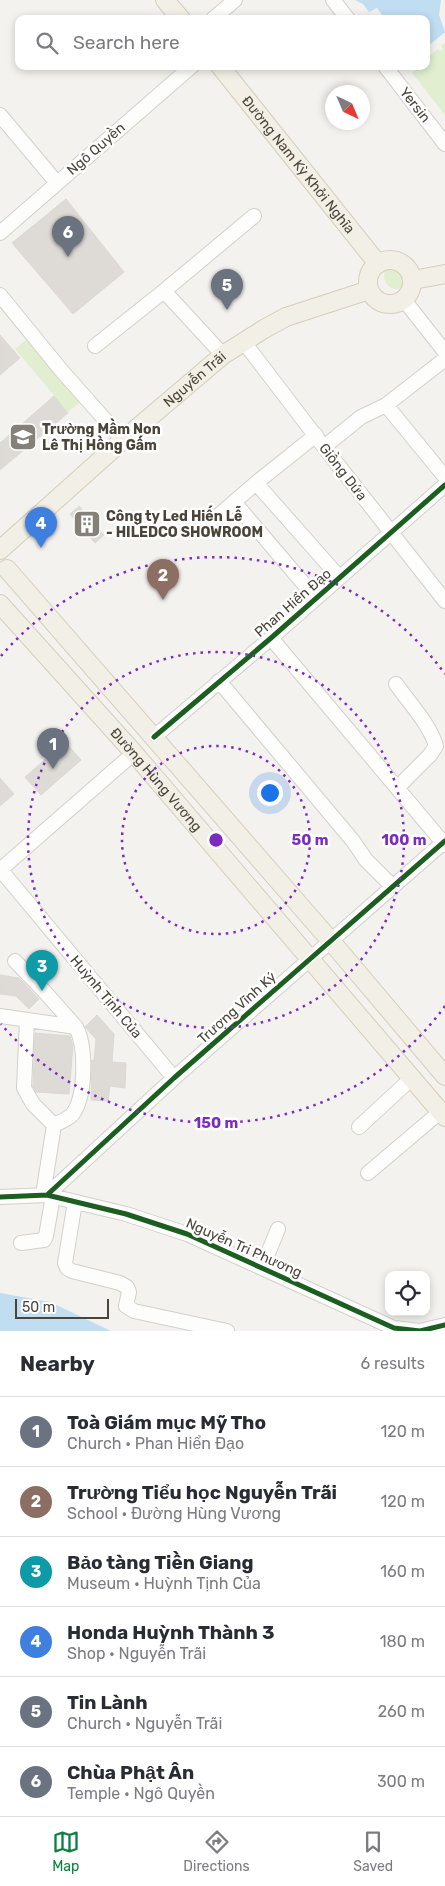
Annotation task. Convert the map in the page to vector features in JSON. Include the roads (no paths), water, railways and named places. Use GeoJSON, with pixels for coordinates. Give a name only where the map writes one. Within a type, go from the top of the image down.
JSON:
{"type":"FeatureCollection","features":[{"type":"Feature","properties":{"kind":"main road"},"geometry":{"type":"LineString","coordinates":[[166,0],[178,15]]}},
{"type":"Feature","properties":{"kind":"main road","name":"Đường Nam Kỳ Khởi Nghĩa"},"geometry":{"type":"LineString","coordinates":[[223,70],[378,264]]}},
{"type":"Feature","properties":{"kind":"main road"},"geometry":{"type":"LineString","coordinates":[[390,260],[403,264],[413,280],[409,295],[398,303],[384,304],[373,296],[368,284],[370,273],[378,264],[390,260]]}},
{"type":"Feature","properties":{"kind":"main road"},"geometry":{"type":"LineString","coordinates":[[413,280],[445,274]]}},
{"type":"Feature","properties":{"kind":"main road","name":"Nguyễn Trãi"},"geometry":{"type":"LineString","coordinates":[[3,576],[7,562],[0,550],[123,440],[223,355],[243,341],[286,317],[370,290]]}},
{"type":"Feature","properties":{"kind":"main road","name":"Đường Hùng Vương"},"geometry":{"type":"LineString","coordinates":[[3,576],[154,737],[445,1076]]}},
{"type":"Feature","properties":{"kind":"main road","name":"Đường Hùng Vương"},"geometry":{"type":"LineString","coordinates":[[0,604],[134,753],[443,1114]]}},
{"type":"Feature","properties":{"kind":"street"},"geometry":{"type":"LineString","coordinates":[[218,15],[235,0]]}},
{"type":"Feature","properties":{"kind":"street"},"geometry":{"type":"LineString","coordinates":[[333,0],[345,15]]}},
{"type":"Feature","properties":{"kind":"street","name":"Ngô Quyền"},"geometry":{"type":"LineString","coordinates":[[0,233],[56,182],[187,70]]}},
{"type":"Feature","properties":{"kind":"street","name":"Yersin"},"geometry":{"type":"LineString","coordinates":[[388,70],[445,144]]}},
{"type":"Feature","properties":{"kind":"street"},"geometry":{"type":"LineString","coordinates":[[0,115],[56,182]]}},
{"type":"Feature","properties":{"kind":"street"},"geometry":{"type":"LineString","coordinates":[[95,346],[254,216]]}},
{"type":"Feature","properties":{"kind":"street"},"geometry":{"type":"LineString","coordinates":[[164,291],[223,355]]}},
{"type":"Feature","properties":{"kind":"street"},"geometry":{"type":"LineString","coordinates":[[0,295],[61,370],[123,440]]}},
{"type":"Feature","properties":{"kind":"street"},"geometry":{"type":"LineString","coordinates":[[404,300],[445,352]]}},
{"type":"Feature","properties":{"kind":"street","name":"Giồng Dứa"},"geometry":{"type":"LineString","coordinates":[[243,341],[445,601]]}},
{"type":"Feature","properties":{"kind":"street"},"geometry":{"type":"LineString","coordinates":[[324,447],[365,414],[374,412],[386,405],[445,359]]}},
{"type":"Feature","properties":{"kind":"street"},"geometry":{"type":"LineString","coordinates":[[386,405],[445,477]]}},
{"type":"Feature","properties":{"kind":"street"},"geometry":{"type":"LineString","coordinates":[[219,515],[316,435]]}},
{"type":"Feature","properties":{"kind":"street"},"geometry":{"type":"LineString","coordinates":[[256,483],[339,577]]}},
{"type":"Feature","properties":{"kind":"street","name":"Phan Hiển Đạo"},"geometry":{"type":"LineString","coordinates":[[154,737],[271,638],[445,485]]}},
{"type":"Feature","properties":{"kind":"street"},"geometry":{"type":"LineString","coordinates":[[234,502],[316,598]]}},
{"type":"Feature","properties":{"kind":"street"},"geometry":{"type":"LineString","coordinates":[[271,638],[444,843]]}},
{"type":"Feature","properties":{"kind":"street"},"geometry":{"type":"LineString","coordinates":[[219,681],[353,841],[366,860],[393,886]]}},
{"type":"Feature","properties":{"kind":"street"},"geometry":{"type":"LineString","coordinates":[[396,684],[424,722],[436,746],[430,755],[397,788]]}},
{"type":"Feature","properties":{"kind":"street"},"geometry":{"type":"LineString","coordinates":[[0,869],[134,753]]}},
{"type":"Feature","properties":{"kind":"street","name":"Trương Vĩnh Ký"},"geometry":{"type":"LineString","coordinates":[[48,1196],[174,1078],[330,940],[444,843]]}},
{"type":"Feature","properties":{"kind":"street","name":"Huỳnh Tịnh Của"},"geometry":{"type":"LineString","coordinates":[[0,869],[174,1078]]}},
{"type":"Feature","properties":{"kind":"street"},"geometry":{"type":"LineString","coordinates":[[15,961],[76,1026],[81,1036],[83,1054],[80,1097],[74,1114],[54,1125]]}},
{"type":"Feature","properties":{"kind":"street"},"geometry":{"type":"LineString","coordinates":[[0,1016],[76,1026]]}},
{"type":"Feature","properties":{"kind":"street"},"geometry":{"type":"LineString","coordinates":[[21,1243],[44,1240],[46,1236],[54,1125],[33,1104],[24,1088],[27,1020]]}},
{"type":"Feature","properties":{"kind":"street"},"geometry":{"type":"LineString","coordinates":[[359,1127],[412,1078]]}},
{"type":"Feature","properties":{"kind":"street"},"geometry":{"type":"LineString","coordinates":[[368,1174],[443,1114]]}},
{"type":"Feature","properties":{"kind":"street","name":"Nguyễn Tri Phương"},"geometry":{"type":"LineString","coordinates":[[0,1197],[48,1196],[158,1223],[187,1234],[394,1328],[420,1331],[445,1325]]}},
{"type":"Feature","properties":{"kind":"street"},"geometry":{"type":"LineString","coordinates":[[75,1202],[65,1263],[68,1268],[124,1284],[129,1292],[126,1306],[134,1311],[227,1331]]}},
{"type":"Feature","properties":{"kind":"street"},"geometry":{"type":"LineString","coordinates":[[262,1268],[278,1229]]}},
{"type":"Feature","properties":{"kind":"water"},"geometry":{"type":"Polygon","coordinates":[[[355,0],[441,0],[439,15],[445,32],[430,44],[430,15],[382,15],[377,8],[369,12],[363,4],[355,0]]]}},
{"type":"Feature","properties":{"kind":"water"},"geometry":{"type":"Polygon","coordinates":[[[0,1293],[50,1302],[111,1331],[0,1331],[0,1293]]]}},
{"type":"Feature","properties":{"kind":"place","name":"Chùa Phật Ân"},"geometry":{"type":"Point","coordinates":[68,257]}},
{"type":"Feature","properties":{"kind":"place","name":"Tin Lành"},"geometry":{"type":"Point","coordinates":[227,310]}},
{"type":"Feature","properties":{"kind":"place","name":"Trường Mầm Non Lê Thị Hồng Gấm"},"geometry":{"type":"Point","coordinates":[23,437]}},
{"type":"Feature","properties":{"kind":"place","name":"Công ty Led Hiến Lễ - HILEDCO SHOWROOM"},"geometry":{"type":"Point","coordinates":[87,524]}},
{"type":"Feature","properties":{"kind":"place","name":"Honda Huỳnh Thành 3"},"geometry":{"type":"Point","coordinates":[41,548]}},
{"type":"Feature","properties":{"kind":"place","name":"Trường Tiểu học Nguyễn Trãi"},"geometry":{"type":"Point","coordinates":[163,600]}},
{"type":"Feature","properties":{"kind":"place","name":"Toà Giám mục Mỹ Tho"},"geometry":{"type":"Point","coordinates":[53,769]}},
{"type":"Feature","properties":{"kind":"place","name":"Bảo tàng Tiền Giang"},"geometry":{"type":"Point","coordinates":[42,991]}}]}
